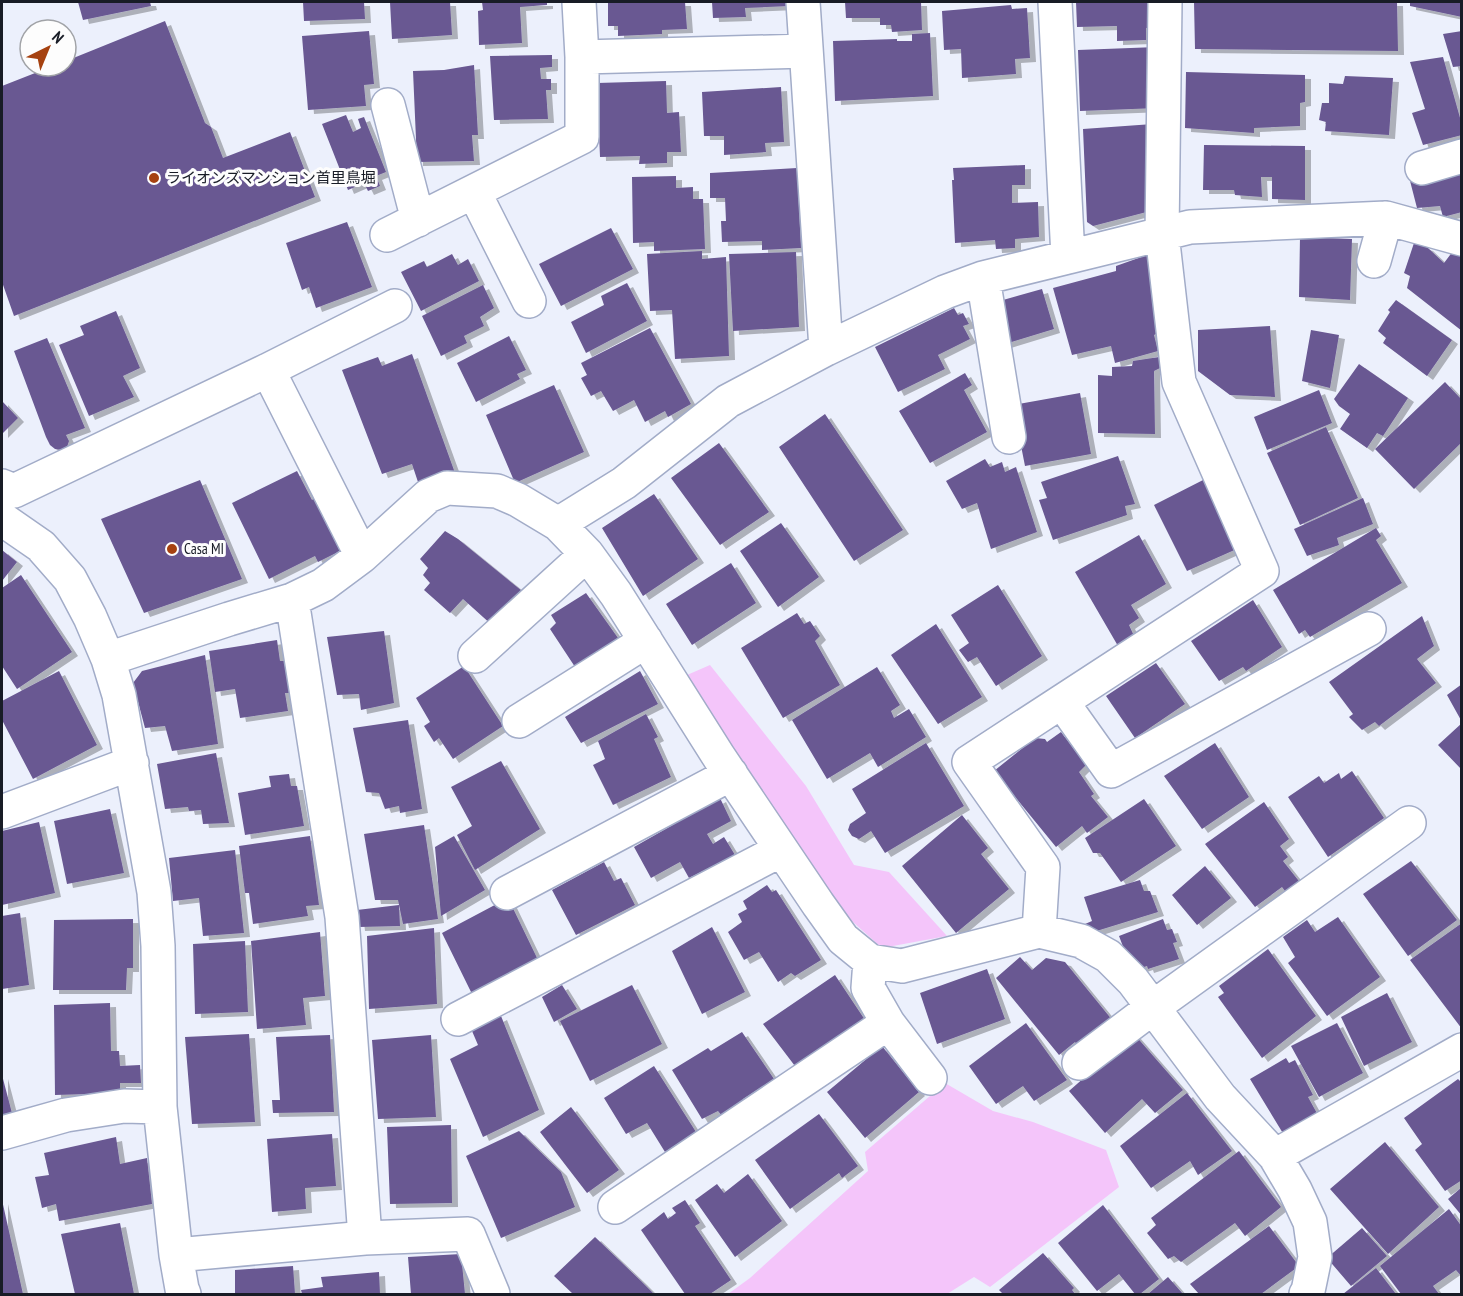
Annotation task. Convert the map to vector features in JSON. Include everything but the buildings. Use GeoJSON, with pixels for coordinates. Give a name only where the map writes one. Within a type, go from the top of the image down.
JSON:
{"type":"FeatureCollection","features":[{"type":"Feature","properties":{"kind":"street"},"geometry":{"type":"LineString","coordinates":[[387,235],[582,137],[579,2]]}},
{"type":"Feature","properties":{"kind":"street"},"geometry":{"type":"LineString","coordinates":[[803,2],[826,349]]}},
{"type":"Feature","properties":{"kind":"street"},"geometry":{"type":"LineString","coordinates":[[1055,2],[1068,257]]}},
{"type":"Feature","properties":{"kind":"street"},"geometry":{"type":"LineString","coordinates":[[1039,931],[1043,867],[969,762],[1262,571],[1179,382],[1162,234],[1165,2]]}},
{"type":"Feature","properties":{"kind":"street"},"geometry":{"type":"LineString","coordinates":[[582,57],[806,51]]}},
{"type":"Feature","properties":{"kind":"street"},"geometry":{"type":"LineString","coordinates":[[388,105],[418,220]]}},
{"type":"Feature","properties":{"kind":"street"},"geometry":{"type":"LineString","coordinates":[[1422,168],[1461,156]]}},
{"type":"Feature","properties":{"kind":"street"},"geometry":{"type":"LineString","coordinates":[[474,192],[529,301]]}},
{"type":"Feature","properties":{"kind":"street"},"geometry":{"type":"LineString","coordinates":[[1374,261],[1386,218]]}},
{"type":"Feature","properties":{"kind":"street"},"geometry":{"type":"LineString","coordinates":[[558,524],[624,483],[728,401],[826,349],[945,292],[983,278],[1190,227],[1386,218],[1461,239]]}},
{"type":"Feature","properties":{"kind":"street"},"geometry":{"type":"LineString","coordinates":[[983,278],[1009,437]]}},
{"type":"Feature","properties":{"kind":"street"},"geometry":{"type":"LineString","coordinates":[[2,486],[14,491],[268,370],[394,306]]}},
{"type":"Feature","properties":{"kind":"street"},"geometry":{"type":"LineString","coordinates":[[268,370],[362,556]]}},
{"type":"Feature","properties":{"kind":"street"},"geometry":{"type":"LineString","coordinates":[[108,659],[292,600],[323,585],[362,556],[428,496],[447,488],[497,491],[518,500],[558,524],[587,554],[616,594],[730,774],[818,904],[843,939],[870,961],[902,966],[1039,931],[1081,941],[1108,957],[1133,981],[1220,1097],[1275,1156],[1296,1190],[1310,1222],[1315,1257],[1306,1294]]}},
{"type":"Feature","properties":{"kind":"street"},"geometry":{"type":"LineString","coordinates":[[2,519],[40,546],[70,579],[108,659],[119,695],[154,892],[158,946],[160,1107],[176,1256],[184,1294]]}},
{"type":"Feature","properties":{"kind":"street"},"geometry":{"type":"LineString","coordinates":[[475,656],[587,554]]}},
{"type":"Feature","properties":{"kind":"street"},"geometry":{"type":"LineString","coordinates":[[292,600],[342,917],[365,1238]]}},
{"type":"Feature","properties":{"kind":"street"},"geometry":{"type":"LineString","coordinates":[[1062,702],[1111,771],[1369,629]]}},
{"type":"Feature","properties":{"kind":"street"},"geometry":{"type":"LineString","coordinates":[[519,722],[646,641]]}},
{"type":"Feature","properties":{"kind":"street"},"geometry":{"type":"LineString","coordinates":[[2,812],[132,763]]}},
{"type":"Feature","properties":{"kind":"street"},"geometry":{"type":"LineString","coordinates":[[507,893],[730,774]]}},
{"type":"Feature","properties":{"kind":"street"},"geometry":{"type":"LineString","coordinates":[[1079,1063],[1409,823]]}},
{"type":"Feature","properties":{"kind":"street"},"geometry":{"type":"LineString","coordinates":[[458,1019],[781,850]]}},
{"type":"Feature","properties":{"kind":"street"},"geometry":{"type":"LineString","coordinates":[[870,961],[868,988],[888,1023],[930,1078]]}},
{"type":"Feature","properties":{"kind":"street"},"geometry":{"type":"LineString","coordinates":[[615,1207],[888,1023]]}},
{"type":"Feature","properties":{"kind":"street"},"geometry":{"type":"LineString","coordinates":[[1275,1156],[1461,1050]]}},
{"type":"Feature","properties":{"kind":"street"},"geometry":{"type":"LineString","coordinates":[[2,1133],[66,1115],[124,1106],[160,1107]]}},
{"type":"Feature","properties":{"kind":"street"},"geometry":{"type":"LineString","coordinates":[[176,1256],[365,1238],[468,1234],[493,1294]]}},
{"type":"Feature","properties":{"kind":"shaded area"},"geometry":{"type":"Polygon","coordinates":[[[710,665],[806,786],[854,865],[889,872],[947,936],[882,948],[834,905],[687,675],[710,665]]]}},
{"type":"Feature","properties":{"kind":"shaded area"},"geometry":{"type":"Polygon","coordinates":[[[945,1083],[993,1111],[1033,1122],[1106,1150],[1119,1187],[990,1287],[974,1277],[947,1294],[728,1294],[750,1278],[868,1171],[865,1152],[945,1083]]]}},
{"type":"Feature","properties":{"kind":"place","name":"ライオンズマンション首里鳥堀"},"geometry":{"type":"Point","coordinates":[154,178]}},
{"type":"Feature","properties":{"kind":"place","name":"Casa MI"},"geometry":{"type":"Point","coordinates":[172,549]}}]}
